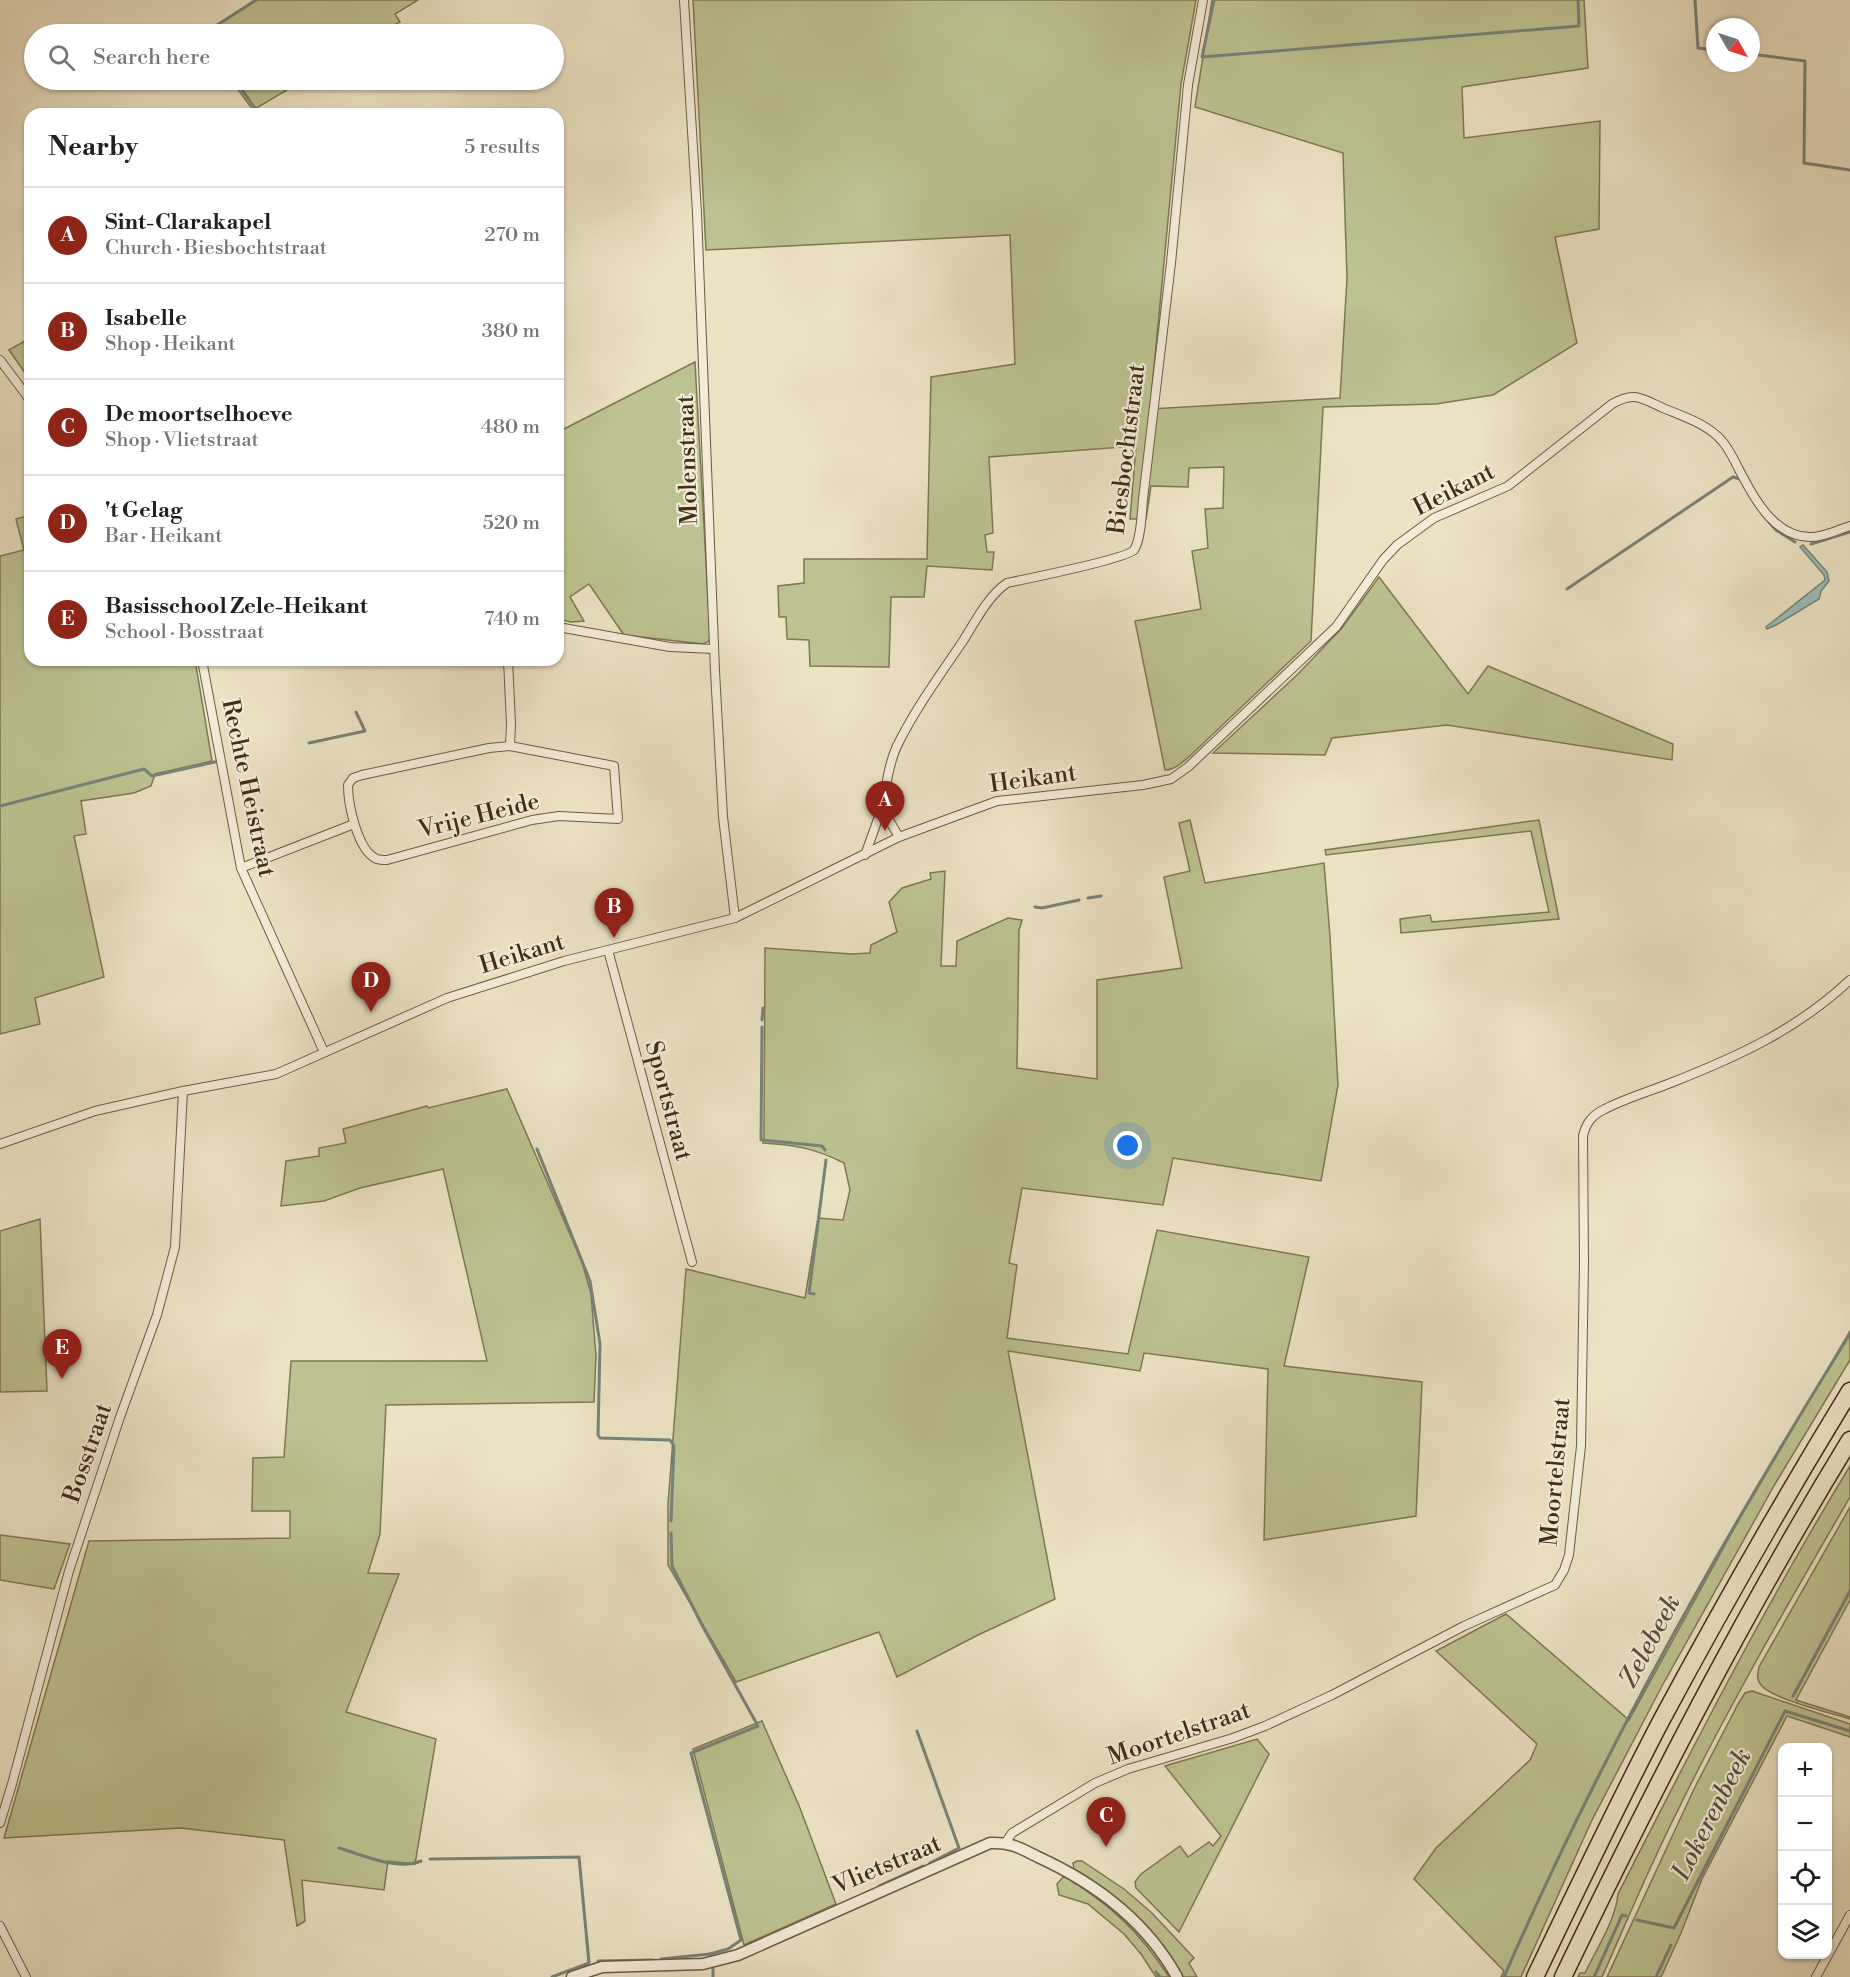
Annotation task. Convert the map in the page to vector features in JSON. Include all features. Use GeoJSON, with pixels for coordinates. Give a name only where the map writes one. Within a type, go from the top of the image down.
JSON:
{"type":"FeatureCollection","features":[{"type":"Feature","properties":{"kind":"highway"},"geometry":{"type":"LineString","coordinates":[[1535,1977],[1660,1723],[1726,1601],[1850,1391]]}},
{"type":"Feature","properties":{"kind":"highway"},"geometry":{"type":"LineString","coordinates":[[1563,1977],[1632,1832],[1683,1735],[1749,1614],[1850,1440]]}},
{"type":"Feature","properties":{"kind":"street","name":"Molenstraat"},"geometry":{"type":"LineString","coordinates":[[684,0],[697,213],[723,817],[735,918]]}},
{"type":"Feature","properties":{"kind":"street","name":"Biesbochtstraat"},"geometry":{"type":"LineString","coordinates":[[865,855],[882,808],[897,747],[943,671],[1000,589],[1007,584],[1108,560],[1134,550],[1138,538],[1144,488],[1188,86],[1203,0]]}},
{"type":"Feature","properties":{"kind":"street"},"geometry":{"type":"LineString","coordinates":[[0,360],[24,392]]}},
{"type":"Feature","properties":{"kind":"street","name":"Heikant"},"geometry":{"type":"LineString","coordinates":[[0,1144],[95,1112],[183,1091],[276,1074],[447,998],[513,976],[735,918],[899,837],[997,801],[1143,784],[1171,778],[1188,767],[1336,627],[1383,560],[1397,545],[1434,518],[1508,486],[1625,396],[1635,396],[1683,417],[1707,428],[1722,440],[1761,506],[1773,521],[1795,536],[1811,537],[1850,526]]}},
{"type":"Feature","properties":{"kind":"street"},"geometry":{"type":"LineString","coordinates":[[564,628],[670,647],[714,649]]}},
{"type":"Feature","properties":{"kind":"street","name":"Rechte Heistraat"},"geometry":{"type":"LineString","coordinates":[[203,666],[241,868],[324,1052]]}},
{"type":"Feature","properties":{"kind":"street"},"geometry":{"type":"LineString","coordinates":[[508,666],[510,746]]}},
{"type":"Feature","properties":{"kind":"street","name":"Vrije Heide"},"geometry":{"type":"LineString","coordinates":[[510,746],[614,766],[618,819],[559,816],[541,819],[387,860],[376,859],[367,849],[354,824],[348,800],[348,784],[353,778],[489,748],[510,746]]}},
{"type":"Feature","properties":{"kind":"street"},"geometry":{"type":"LineString","coordinates":[[882,808],[899,837]]}},
{"type":"Feature","properties":{"kind":"street"},"geometry":{"type":"LineString","coordinates":[[241,868],[354,824]]}},
{"type":"Feature","properties":{"kind":"street","name":"Sportstraat"},"geometry":{"type":"LineString","coordinates":[[608,950],[692,1262]]}},
{"type":"Feature","properties":{"kind":"street","name":"Moortelstraat"},"geometry":{"type":"LineString","coordinates":[[1006,1842],[1012,1833],[1095,1783],[1128,1769],[1233,1738],[1265,1726],[1332,1695],[1464,1626],[1555,1585],[1564,1570],[1569,1555],[1581,1446],[1584,1263],[1582,1136],[1586,1125],[1604,1109],[1720,1064],[1765,1042],[1810,1015],[1850,980]]}},
{"type":"Feature","properties":{"kind":"street","name":"Bosstraat"},"geometry":{"type":"LineString","coordinates":[[0,1823],[69,1571],[120,1417],[157,1315],[175,1247],[183,1091]]}},
{"type":"Feature","properties":{"kind":"street"},"geometry":{"type":"LineString","coordinates":[[1006,1842],[1061,1867],[1102,1892],[1141,1928],[1170,1964],[1177,1977]]}},
{"type":"Feature","properties":{"kind":"street","name":"Vlietstraat"},"geometry":{"type":"LineString","coordinates":[[572,1977],[602,1967],[704,1964],[738,1955],[990,1843],[1006,1842]]}},
{"type":"Feature","properties":{"kind":"street"},"geometry":{"type":"LineString","coordinates":[[1816,1977],[1850,1915]]}},
{"type":"Feature","properties":{"kind":"street"},"geometry":{"type":"LineString","coordinates":[[0,1926],[26,1977]]}},
{"type":"Feature","properties":{"kind":"green space"},"geometry":{"type":"Polygon","coordinates":[[[257,0],[418,0],[395,14],[400,22],[396,24],[219,24],[257,0]]]}},
{"type":"Feature","properties":{"kind":"green space"},"geometry":{"type":"Polygon","coordinates":[[[693,0],[1196,0],[1181,84],[1150,409],[1340,398],[1347,278],[1343,153],[1195,107],[1212,0],[1584,0],[1588,68],[1462,87],[1464,138],[1600,121],[1599,229],[1555,237],[1577,343],[1493,395],[1436,404],[1323,407],[1311,641],[1192,754],[1172,768],[1165,770],[1135,621],[1201,609],[1192,551],[1208,548],[1205,509],[1223,508],[1224,467],[1189,468],[1188,487],[1151,486],[1146,519],[1130,519],[1136,446],[989,457],[993,533],[985,535],[987,552],[994,552],[992,570],[927,566],[924,597],[891,597],[889,667],[810,666],[809,640],[787,639],[786,617],[779,617],[778,586],[804,583],[804,559],[927,559],[931,377],[1015,364],[1010,235],[706,250],[693,0]]]}},
{"type":"Feature","properties":{"kind":"green space"},"geometry":{"type":"Polygon","coordinates":[[[238,90],[287,90],[256,108],[252,108],[238,90]]]}},
{"type":"Feature","properties":{"kind":"green space"},"geometry":{"type":"Polygon","coordinates":[[[24,341],[24,371],[9,350],[24,341]]]}},
{"type":"Feature","properties":{"kind":"green space"},"geometry":{"type":"Polygon","coordinates":[[[695,362],[709,641],[703,644],[624,635],[589,584],[570,597],[584,621],[564,620],[564,429],[695,362]]]}},
{"type":"Feature","properties":{"kind":"green space"},"geometry":{"type":"Polygon","coordinates":[[[24,517],[24,550],[16,519],[24,517]]]}},
{"type":"Feature","properties":{"kind":"green space"},"geometry":{"type":"Polygon","coordinates":[[[24,550],[24,666],[196,666],[212,761],[155,774],[151,786],[134,793],[81,801],[86,834],[74,836],[104,977],[35,998],[40,1024],[0,1034],[0,556],[24,550]]]}},
{"type":"Feature","properties":{"kind":"green space"},"geometry":{"type":"Polygon","coordinates":[[[1379,577],[1468,694],[1488,666],[1673,744],[1672,760],[1447,725],[1332,738],[1325,755],[1213,753],[1298,674],[1342,628],[1379,577]]]}},
{"type":"Feature","properties":{"kind":"green space"},"geometry":{"type":"Polygon","coordinates":[[[1190,820],[1205,883],[1324,863],[1338,1085],[1321,1181],[1173,1158],[1163,1205],[1022,1188],[1009,1263],[1017,1265],[1007,1338],[1128,1354],[1157,1230],[1309,1257],[1284,1366],[1422,1382],[1416,1516],[1264,1540],[1268,1369],[1144,1353],[1140,1371],[1008,1351],[1055,1599],[978,1635],[897,1677],[879,1632],[736,1682],[668,1565],[668,1504],[686,1269],[805,1298],[818,1218],[843,1220],[850,1190],[844,1163],[804,1148],[763,1143],[765,948],[852,954],[870,953],[871,945],[897,932],[889,902],[902,888],[931,879],[930,873],[945,871],[941,966],[956,966],[957,941],[1008,918],[1022,920],[1019,930],[1017,1068],[1097,1079],[1097,980],[1182,968],[1164,877],[1190,871],[1179,823],[1190,820]]]}},
{"type":"Feature","properties":{"kind":"green space"},"geometry":{"type":"Polygon","coordinates":[[[1539,820],[1559,919],[1401,933],[1400,919],[1430,915],[1432,922],[1549,912],[1531,831],[1326,855],[1325,850],[1539,820]]]}},
{"type":"Feature","properties":{"kind":"green space"},"geometry":{"type":"Polygon","coordinates":[[[507,1089],[582,1262],[591,1294],[596,1356],[594,1402],[386,1405],[380,1534],[368,1573],[399,1574],[346,1712],[436,1739],[415,1864],[388,1861],[384,1890],[302,1880],[305,1921],[297,1926],[284,1840],[181,1828],[4,1838],[89,1541],[290,1538],[290,1511],[252,1511],[253,1458],[284,1457],[291,1361],[487,1361],[443,1169],[360,1188],[324,1201],[281,1206],[286,1161],[319,1156],[319,1148],[346,1143],[343,1129],[427,1106],[428,1108],[507,1089]]]}},
{"type":"Feature","properties":{"kind":"green space"},"geometry":{"type":"Polygon","coordinates":[[[40,1219],[47,1391],[0,1392],[0,1231],[40,1219]]]}},
{"type":"Feature","properties":{"kind":"green space"},"geometry":{"type":"Polygon","coordinates":[[[1850,1331],[1850,1360],[1775,1484],[1662,1686],[1592,1820],[1521,1977],[1501,1977],[1504,1971],[1414,1879],[1436,1848],[1530,1760],[1537,1744],[1436,1651],[1506,1614],[1629,1720],[1736,1525],[1850,1331]]]}},
{"type":"Feature","properties":{"kind":"green space"},"geometry":{"type":"Polygon","coordinates":[[[1850,1466],[1850,1497],[1759,1655],[1695,1775],[1602,1977],[1578,1977],[1580,1973],[1585,1973],[1600,1944],[1614,1914],[1618,1894],[1730,1678],[1788,1571],[1850,1466]]]}},
{"type":"Feature","properties":{"kind":"green space"},"geometry":{"type":"Polygon","coordinates":[[[1850,1507],[1850,1600],[1796,1700],[1850,1717],[1850,1719],[1777,1695],[1761,1685],[1758,1676],[1759,1667],[1850,1507]]]}},
{"type":"Feature","properties":{"kind":"green space"},"geometry":{"type":"Polygon","coordinates":[[[0,1535],[70,1544],[54,1589],[0,1580],[0,1535]]]}},
{"type":"Feature","properties":{"kind":"green space"},"geometry":{"type":"Polygon","coordinates":[[[1752,1691],[1850,1724],[1850,1737],[1787,1716],[1702,1879],[1661,1977],[1607,1977],[1694,1789],[1738,1704],[1745,1693],[1752,1691]]]}},
{"type":"Feature","properties":{"kind":"green space"},"geometry":{"type":"Polygon","coordinates":[[[762,1721],[800,1808],[836,1904],[744,1945],[693,1749],[762,1721]]]}},
{"type":"Feature","properties":{"kind":"green space"},"geometry":{"type":"Polygon","coordinates":[[[1257,1739],[1269,1754],[1179,1932],[1136,1888],[1135,1882],[1141,1874],[1180,1846],[1188,1857],[1209,1842],[1213,1846],[1221,1836],[1165,1766],[1257,1739]]]}},
{"type":"Feature","properties":{"kind":"green space"},"geometry":{"type":"Polygon","coordinates":[[[1082,1861],[1124,1889],[1152,1913],[1194,1958],[1189,1963],[1197,1977],[1183,1977],[1161,1944],[1136,1916],[1107,1891],[1074,1869],[1073,1863],[1082,1861]]]}},
{"type":"Feature","properties":{"kind":"green space"},"geometry":{"type":"Polygon","coordinates":[[[1064,1876],[1096,1897],[1123,1920],[1147,1946],[1169,1977],[1156,1977],[1124,1934],[1088,1904],[1059,1895],[1057,1884],[1064,1876]]]}},
{"type":"Feature","properties":{"kind":"water"},"geometry":{"type":"Polygon","coordinates":[[[1803,545],[1827,572],[1829,581],[1821,591],[1819,599],[1767,629],[1766,627],[1825,580],[1824,575],[1800,547],[1803,545]]]}},
{"type":"Feature","properties":{"kind":"waterway"},"geometry":{"type":"LineString","coordinates":[[219,24],[256,0]]}},
{"type":"Feature","properties":{"kind":"waterway"},"geometry":{"type":"LineString","coordinates":[[1214,0],[1202,57],[1579,26],[1578,0]]}},
{"type":"Feature","properties":{"kind":"waterway"},"geometry":{"type":"LineString","coordinates":[[1695,0],[1698,48],[1706,49]]}},
{"type":"Feature","properties":{"kind":"waterway"},"geometry":{"type":"LineString","coordinates":[[1760,55],[1805,61],[1804,163],[1850,170]]}},
{"type":"Feature","properties":{"kind":"waterway"},"geometry":{"type":"LineString","coordinates":[[242,90],[255,108]]}},
{"type":"Feature","properties":{"kind":"waterway"},"geometry":{"type":"LineString","coordinates":[[1567,589],[1733,477],[1740,479]]}},
{"type":"Feature","properties":{"kind":"waterway"},"geometry":{"type":"LineString","coordinates":[[1769,522],[1776,530],[1795,542]]}},
{"type":"Feature","properties":{"kind":"waterway"},"geometry":{"type":"LineString","coordinates":[[1811,544],[1850,532]]}},
{"type":"Feature","properties":{"kind":"waterway"},"geometry":{"type":"LineString","coordinates":[[309,743],[365,731],[356,712]]}},
{"type":"Feature","properties":{"kind":"waterway"},"geometry":{"type":"LineString","coordinates":[[0,806],[144,769],[152,776],[215,762]]}},
{"type":"Feature","properties":{"kind":"waterway"},"geometry":{"type":"LineString","coordinates":[[1088,898],[1101,896]]}},
{"type":"Feature","properties":{"kind":"waterway"},"geometry":{"type":"LineString","coordinates":[[1035,907],[1042,908],[1079,900]]}},
{"type":"Feature","properties":{"kind":"waterway"},"geometry":{"type":"LineString","coordinates":[[762,1020],[763,1008]]}},
{"type":"Feature","properties":{"kind":"waterway"},"geometry":{"type":"LineString","coordinates":[[762,1027],[761,1140],[822,1146],[825,1150]]}},
{"type":"Feature","properties":{"kind":"waterway"},"geometry":{"type":"LineString","coordinates":[[537,1149],[590,1281],[600,1344],[598,1435],[600,1438],[670,1440],[674,1446],[671,1521]]}},
{"type":"Feature","properties":{"kind":"waterway"},"geometry":{"type":"LineString","coordinates":[[814,1294],[809,1293],[826,1160]]}},
{"type":"Feature","properties":{"kind":"waterway","name":"Zelebeek"},"geometry":{"type":"LineString","coordinates":[[1504,1977],[1581,1812],[1665,1650],[1755,1490],[1850,1334]]}},
{"type":"Feature","properties":{"kind":"waterway"},"geometry":{"type":"LineString","coordinates":[[671,1533],[672,1566],[758,1726],[691,1753],[741,1940],[728,1949],[710,1954],[710,1958]]}},
{"type":"Feature","properties":{"kind":"waterway"},"geometry":{"type":"LineString","coordinates":[[1793,1696],[1850,1591]]}},
{"type":"Feature","properties":{"kind":"waterway","name":"Lokerenbeek"},"geometry":{"type":"LineString","coordinates":[[1637,1920],[1674,1928],[1785,1711],[1850,1731]]}},
{"type":"Feature","properties":{"kind":"waterway"},"geometry":{"type":"LineString","coordinates":[[917,1731],[959,1848],[930,1863]]}},
{"type":"Feature","properties":{"kind":"waterway"},"geometry":{"type":"LineString","coordinates":[[339,1848],[391,1863],[412,1864],[421,1861]]}},
{"type":"Feature","properties":{"kind":"waterway"},"geometry":{"type":"LineString","coordinates":[[430,1859],[579,1857],[589,1963],[552,1977]]}},
{"type":"Feature","properties":{"kind":"waterway"},"geometry":{"type":"LineString","coordinates":[[879,1886],[923,1866]]}},
{"type":"Feature","properties":{"kind":"waterway","name":"Lokerenbeek"},"geometry":{"type":"LineString","coordinates":[[1594,1977],[1622,1915],[1626,1916]]}},
{"type":"Feature","properties":{"kind":"waterway"},"geometry":{"type":"LineString","coordinates":[[1656,1977],[1671,1945]]}},
{"type":"Feature","properties":{"kind":"waterway"},"geometry":{"type":"LineString","coordinates":[[661,1959],[710,1954]]}},
{"type":"Feature","properties":{"kind":"waterway"},"geometry":{"type":"LineString","coordinates":[[598,1961],[652,1960]]}},
{"type":"Feature","properties":{"kind":"waterway"},"geometry":{"type":"LineString","coordinates":[[713,1969],[713,1977]]}},
{"type":"Feature","properties":{"kind":"waterway"},"geometry":{"type":"LineString","coordinates":[[1156,1972],[1160,1977]]}},
{"type":"Feature","properties":{"kind":"place","name":"Sint-Clarakapel"},"geometry":{"type":"Point","coordinates":[885,831]}},
{"type":"Feature","properties":{"kind":"place","name":"Isabelle"},"geometry":{"type":"Point","coordinates":[614,938]}},
{"type":"Feature","properties":{"kind":"place","name":"'t Gelag"},"geometry":{"type":"Point","coordinates":[371,1012]}},
{"type":"Feature","properties":{"kind":"place","name":"Basisschool Zele-Heikant"},"geometry":{"type":"Point","coordinates":[62,1379]}},
{"type":"Feature","properties":{"kind":"place","name":"De moortselhoeve"},"geometry":{"type":"Point","coordinates":[1106,1847]}}]}
